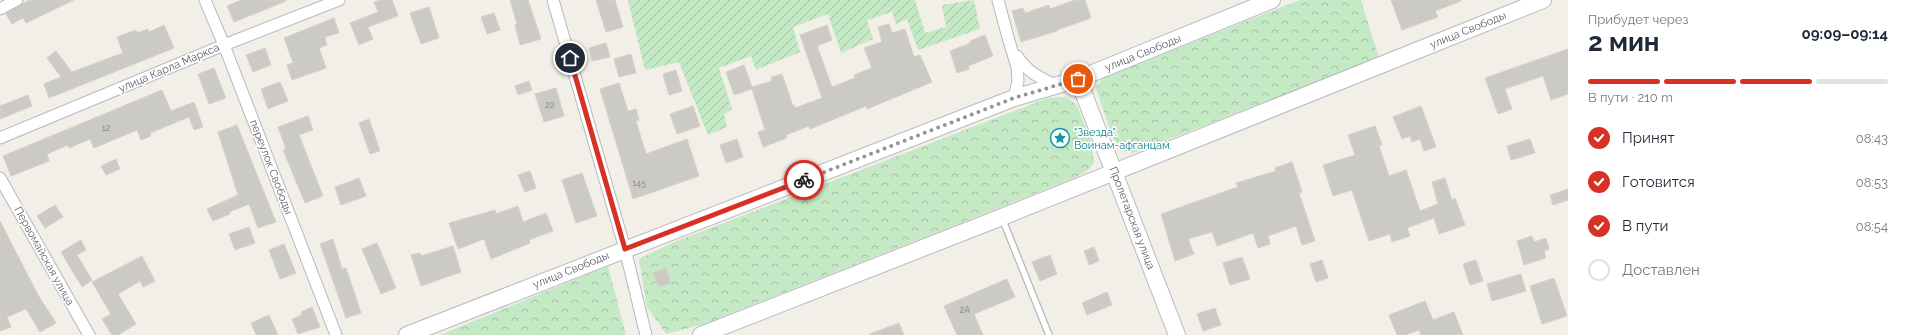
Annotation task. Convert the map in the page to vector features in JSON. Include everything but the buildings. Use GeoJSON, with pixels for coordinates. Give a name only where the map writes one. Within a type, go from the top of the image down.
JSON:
{"type":"FeatureCollection","features":[{"type":"Feature","properties":{"kind":"main road","name":"улица Свободы"},"geometry":{"type":"LineString","coordinates":[[408,335],[1014,98],[1078,79],[1272,0]]}},
{"type":"Feature","properties":{"kind":"main road","name":"улица Свободы"},"geometry":{"type":"LineString","coordinates":[[701,335],[1002,217],[1543,0]]}},
{"type":"Feature","properties":{"kind":"main road","name":"Пролетарская улица"},"geometry":{"type":"LineString","coordinates":[[1078,79],[1177,335]]}},
{"type":"Feature","properties":{"kind":"street"},"geometry":{"type":"LineString","coordinates":[[0,10],[17,0]]}},
{"type":"Feature","properties":{"kind":"street","name":"переулок Свободы"},"geometry":{"type":"LineString","coordinates":[[205,0],[224,45],[336,335]]}},
{"type":"Feature","properties":{"kind":"street","name":"улица Карла Маркса"},"geometry":{"type":"LineString","coordinates":[[0,138],[224,45],[340,0]]}},
{"type":"Feature","properties":{"kind":"street"},"geometry":{"type":"LineString","coordinates":[[553,0],[625,249],[646,335]]}},
{"type":"Feature","properties":{"kind":"street"},"geometry":{"type":"LineString","coordinates":[[998,0],[1008,41],[1017,67],[1018,81],[1014,98]]}},
{"type":"Feature","properties":{"kind":"street"},"geometry":{"type":"LineString","coordinates":[[1008,41],[1023,66],[1034,75],[1057,86]]}},
{"type":"Feature","properties":{"kind":"street","name":"Первомайская улица"},"geometry":{"type":"LineString","coordinates":[[0,178],[89,335]]}},
{"type":"Feature","properties":{"kind":"lane"},"geometry":{"type":"LineString","coordinates":[[1002,217],[1049,335]]}},
{"type":"Feature","properties":{"kind":"green space"},"geometry":{"type":"Polygon","coordinates":[[[628,0],[915,0],[925,33],[946,27],[942,5],[974,0],[980,29],[918,50],[907,19],[896,24],[892,12],[867,20],[873,39],[841,53],[828,14],[793,27],[800,52],[756,70],[751,56],[719,68],[732,109],[724,114],[727,127],[708,135],[679,62],[645,70],[628,0]]]}},
{"type":"Feature","properties":{"kind":"green space"},"geometry":{"type":"Polygon","coordinates":[[[1300,0],[1361,0],[1379,58],[1133,153],[1121,150],[1112,136],[1096,88],[1102,78],[1300,0]]]}},
{"type":"Feature","properties":{"kind":"green space"},"geometry":{"type":"Polygon","coordinates":[[[1065,97],[1076,104],[1091,140],[1094,163],[1089,169],[1077,177],[704,324],[666,334],[647,307],[639,259],[672,243],[1048,98],[1065,97]]]}},
{"type":"Feature","properties":{"kind":"green space"},"geometry":{"type":"Polygon","coordinates":[[[608,266],[626,335],[440,335],[608,266]]]}},
{"type":"Feature","properties":{"kind":"way so far"},"geometry":{"type":"LineString","coordinates":[[804,180],[1014,98],[1078,79]]}},
{"type":"Feature","properties":{"kind":"place","name":"\"Звезда\". Воинам-афганцам."},"geometry":{"type":"Point","coordinates":[1060,138]}},
{"type":"Feature","properties":{"kind":"route"},"geometry":{"type":"LineString","coordinates":[[570,58],[625,249],[804,180]]}}]}
